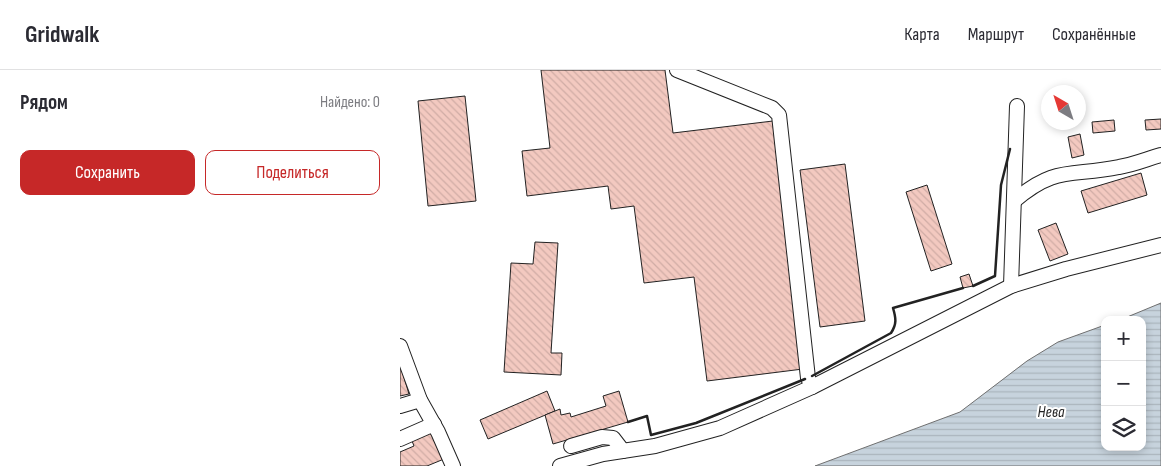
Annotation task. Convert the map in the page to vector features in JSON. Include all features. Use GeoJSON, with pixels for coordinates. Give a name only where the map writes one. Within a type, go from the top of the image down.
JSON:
{"type":"FeatureCollection","features":[{"type":"Feature","properties":{"kind":"street"},"geometry":{"type":"LineString","coordinates":[[677,70],[772,108],[779,116],[808,378],[812,387]]}},
{"type":"Feature","properties":{"kind":"street"},"geometry":{"type":"LineString","coordinates":[[1012,286],[1017,106]]}},
{"type":"Feature","properties":{"kind":"street"},"geometry":{"type":"LineString","coordinates":[[1014,200],[1033,184],[1054,175],[1120,167],[1161,155]]}},
{"type":"Feature","properties":{"kind":"street"},"geometry":{"type":"LineString","coordinates":[[560,466],[603,454],[655,446],[720,428],[812,387],[1012,286],[1066,269],[1161,245]]}},
{"type":"Feature","properties":{"kind":"street"},"geometry":{"type":"LineString","coordinates":[[400,346],[420,400],[434,424],[451,465]]}},
{"type":"Feature","properties":{"kind":"street"},"geometry":{"type":"LineString","coordinates":[[400,406],[420,400]]}},
{"type":"Feature","properties":{"kind":"street"},"geometry":{"type":"LineString","coordinates":[[400,439],[434,424]]}},
{"type":"Feature","properties":{"kind":"street"},"geometry":{"type":"LineString","coordinates":[[571,446],[602,437],[613,438],[623,451]]}},
{"type":"Feature","properties":{"kind":"water","name":"Нева"},"geometry":{"type":"Polygon","coordinates":[[[1161,303],[1161,466],[815,466],[960,412],[1027,361],[1058,342],[1101,326],[1101,451],[1146,451],[1146,316],[1130,316],[1161,303]]]}},
{"type":"Feature","properties":{"kind":"building"},"geometry":{"type":"Polygon","coordinates":[[[541,70],[665,70],[673,133],[773,121],[803,369],[707,381],[694,277],[644,283],[634,206],[611,209],[608,186],[527,196],[522,151],[550,148],[541,70]]]}},
{"type":"Feature","properties":{"kind":"building"},"geometry":{"type":"Polygon","coordinates":[[[465,96],[476,201],[428,206],[418,101],[465,96]]]}},
{"type":"Feature","properties":{"kind":"building"},"geometry":{"type":"Polygon","coordinates":[[[1161,119],[1161,129],[1146,130],[1145,120],[1161,119]]]}},
{"type":"Feature","properties":{"kind":"building"},"geometry":{"type":"Polygon","coordinates":[[[1114,120],[1115,131],[1093,133],[1092,122],[1114,120]]]}},
{"type":"Feature","properties":{"kind":"building"},"geometry":{"type":"Polygon","coordinates":[[[1080,134],[1084,155],[1072,158],[1068,137],[1080,134]]]}},
{"type":"Feature","properties":{"kind":"building"},"geometry":{"type":"Polygon","coordinates":[[[845,164],[865,321],[820,327],[800,170],[845,164]]]}},
{"type":"Feature","properties":{"kind":"building"},"geometry":{"type":"Polygon","coordinates":[[[1141,173],[1147,195],[1088,213],[1081,191],[1141,173]]]}},
{"type":"Feature","properties":{"kind":"building"},"geometry":{"type":"Polygon","coordinates":[[[927,185],[952,264],[931,271],[906,192],[927,185]]]}},
{"type":"Feature","properties":{"kind":"building"},"geometry":{"type":"Polygon","coordinates":[[[1056,223],[1068,254],[1050,261],[1038,230],[1056,223]]]}},
{"type":"Feature","properties":{"kind":"building"},"geometry":{"type":"Polygon","coordinates":[[[535,242],[558,243],[551,353],[562,353],[561,375],[504,372],[511,263],[533,264],[535,242]]]}},
{"type":"Feature","properties":{"kind":"building"},"geometry":{"type":"Polygon","coordinates":[[[969,274],[973,286],[963,288],[960,277],[969,274]]]}},
{"type":"Feature","properties":{"kind":"building"},"geometry":{"type":"Polygon","coordinates":[[[400,364],[409,394],[400,396],[400,364]]]}},
{"type":"Feature","properties":{"kind":"building"},"geometry":{"type":"Polygon","coordinates":[[[547,391],[555,411],[488,439],[480,420],[547,391]]]}},
{"type":"Feature","properties":{"kind":"building"},"geometry":{"type":"Polygon","coordinates":[[[619,391],[628,422],[553,444],[545,415],[560,409],[561,415],[570,413],[571,417],[606,406],[603,396],[619,391]]]}},
{"type":"Feature","properties":{"kind":"building"},"geometry":{"type":"Polygon","coordinates":[[[433,432],[444,459],[427,466],[400,466],[400,452],[414,446],[412,441],[433,432]]]}},
{"type":"Feature","properties":{"kind":"wall"},"geometry":{"type":"LineString","coordinates":[[973,286],[995,276],[1001,185],[1010,149]]}},
{"type":"Feature","properties":{"kind":"wall"},"geometry":{"type":"LineString","coordinates":[[812,376],[891,333],[895,321],[893,308],[963,288]]}},
{"type":"Feature","properties":{"kind":"wall"},"geometry":{"type":"LineString","coordinates":[[628,422],[647,416],[651,435],[696,423],[805,379]]}}]}
